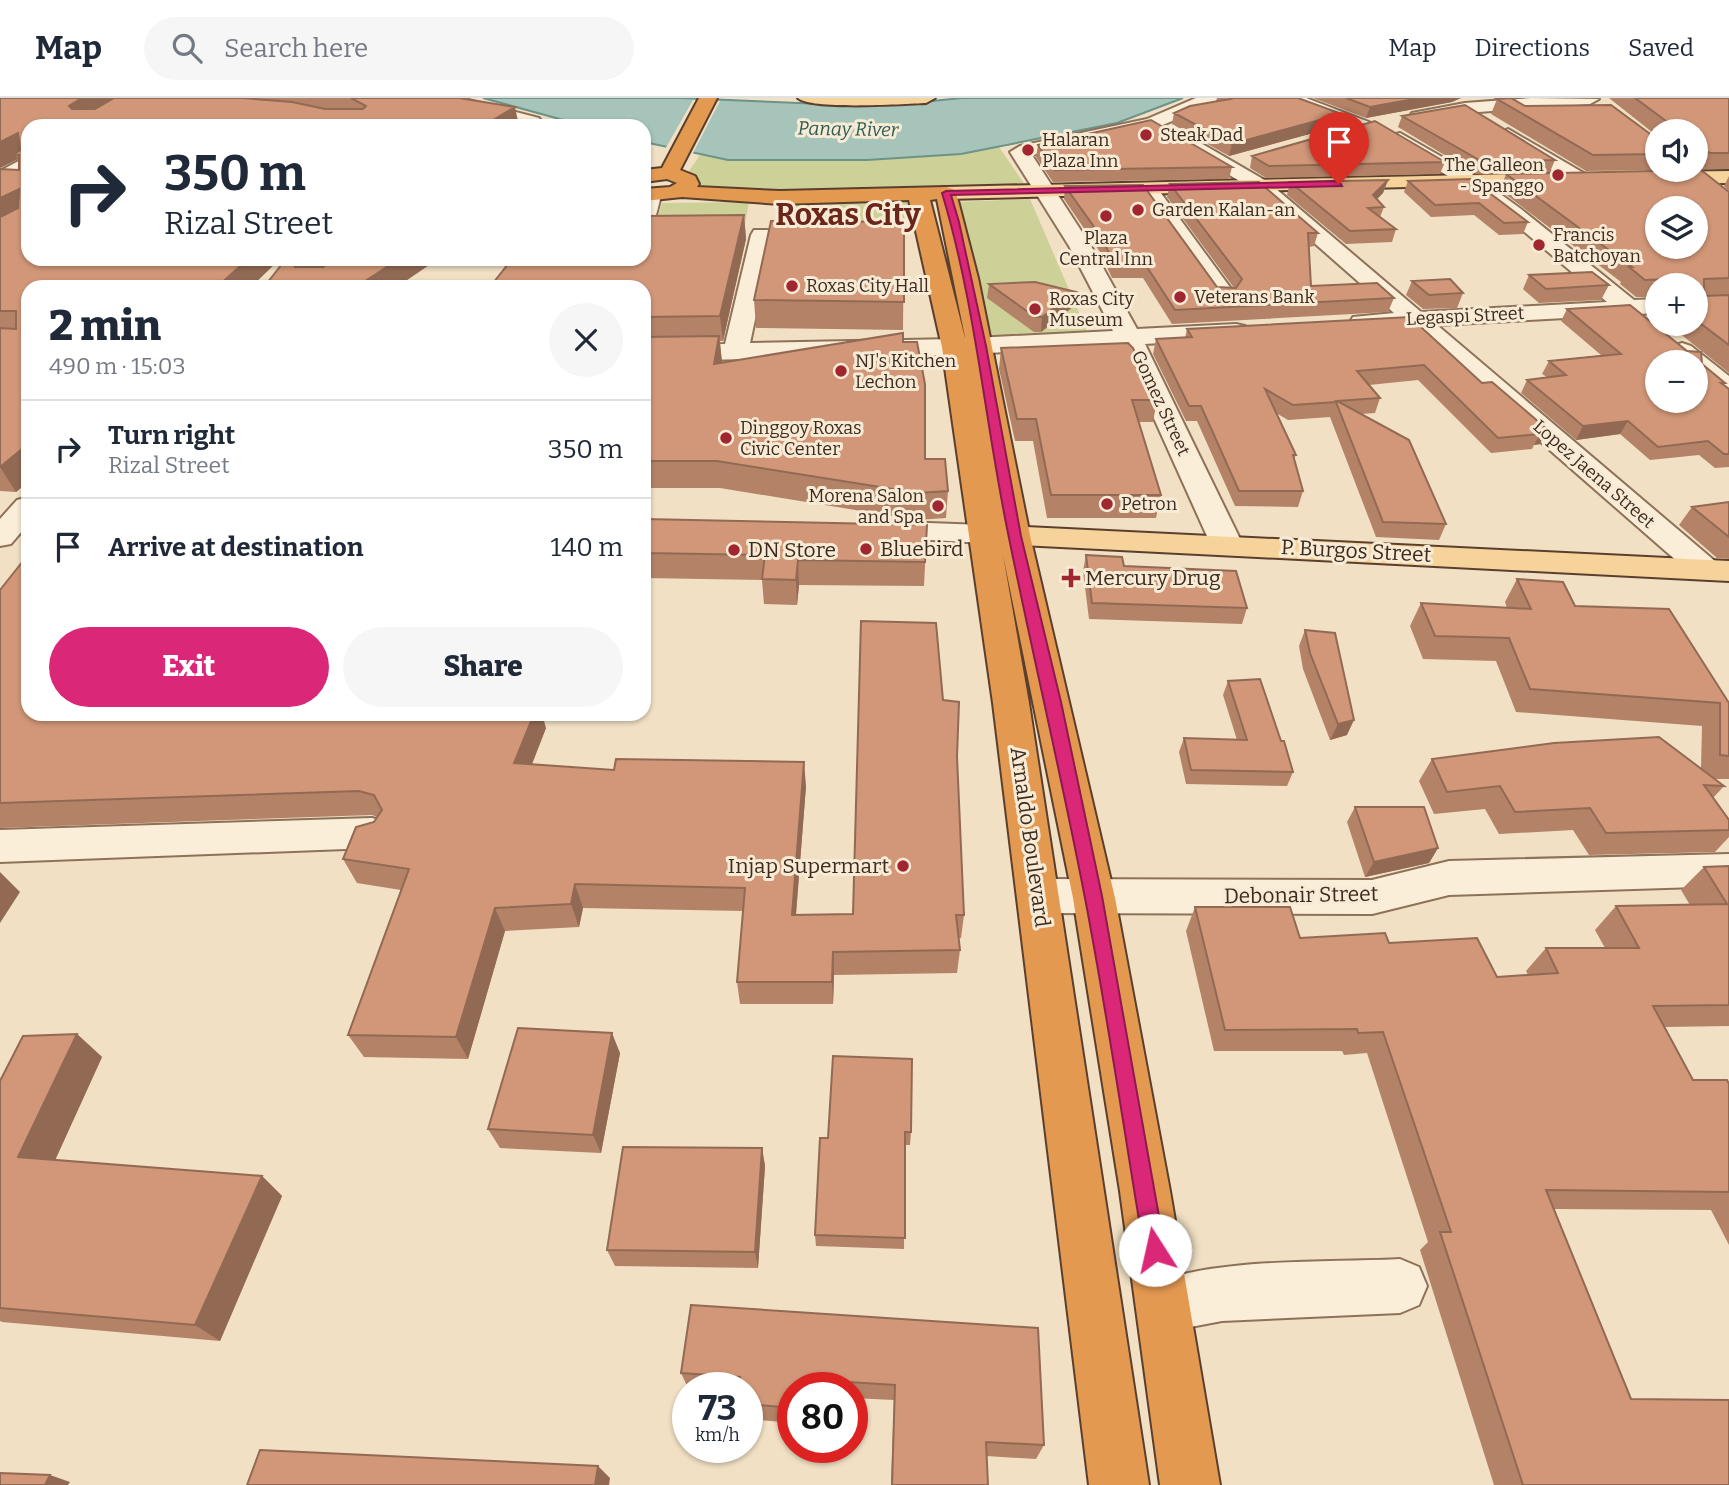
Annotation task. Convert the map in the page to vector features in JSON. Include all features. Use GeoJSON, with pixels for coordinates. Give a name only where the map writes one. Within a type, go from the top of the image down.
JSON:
{"type":"FeatureCollection","features":[{"type":"Feature","properties":{"kind":"highway"},"geometry":{"type":"LineString","coordinates":[[651,184],[673,164],[707,99]]}},
{"type":"Feature","properties":{"kind":"highway"},"geometry":{"type":"LineString","coordinates":[[673,164],[688,180],[686,188],[681,191]]}},
{"type":"Feature","properties":{"kind":"highway"},"geometry":{"type":"LineString","coordinates":[[651,189],[767,198],[932,193]]}},
{"type":"Feature","properties":{"kind":"highway","name":"Arnaldo Boulevard"},"geometry":{"type":"LineString","coordinates":[[932,193],[955,222],[968,346],[999,535],[1039,896],[1119,1485]]}},
{"type":"Feature","properties":{"kind":"highway","name":"Arnaldo Boulevard"},"geometry":{"type":"LineString","coordinates":[[999,535],[1053,702],[1093,896],[1164,1305],[1190,1485]]}},
{"type":"Feature","properties":{"kind":"main road"},"geometry":{"type":"LineString","coordinates":[[807,98],[926,98]]}},
{"type":"Feature","properties":{"kind":"main road"},"geometry":{"type":"LineString","coordinates":[[1632,178],[1645,177]]}},
{"type":"Feature","properties":{"kind":"main road"},"geometry":{"type":"LineString","coordinates":[[0,179],[21,182]]}},
{"type":"Feature","properties":{"kind":"main road"},"geometry":{"type":"LineString","coordinates":[[932,193],[1587,179]]}},
{"type":"Feature","properties":{"kind":"main road","name":"P. Burgos Street"},"geometry":{"type":"LineString","coordinates":[[999,535],[1717,570]]}},
{"type":"Feature","properties":{"kind":"street"},"geometry":{"type":"LineString","coordinates":[[440,98],[521,119]]}},
{"type":"Feature","properties":{"kind":"street"},"geometry":{"type":"LineString","coordinates":[[1152,123],[1211,98]]}},
{"type":"Feature","properties":{"kind":"street"},"geometry":{"type":"LineString","coordinates":[[1290,98],[1381,123],[1470,181],[1514,213],[1729,389]]}},
{"type":"Feature","properties":{"kind":"street"},"geometry":{"type":"LineString","coordinates":[[1446,98],[1587,179]]}},
{"type":"Feature","properties":{"kind":"street"},"geometry":{"type":"LineString","coordinates":[[1339,133],[1465,108],[1593,101]]}},
{"type":"Feature","properties":{"kind":"street","name":"Lopez Jaena Street"},"geometry":{"type":"LineString","coordinates":[[1152,123],[1261,186],[1413,319],[1717,570]]}},
{"type":"Feature","properties":{"kind":"street","name":"Gomez Street"},"geometry":{"type":"LineString","coordinates":[[1152,123],[1020,152],[1047,190],[1131,338],[1227,545]]}},
{"type":"Feature","properties":{"kind":"street"},"geometry":{"type":"LineString","coordinates":[[1227,166],[1252,158]]}},
{"type":"Feature","properties":{"kind":"street"},"geometry":{"type":"LineString","coordinates":[[0,179],[21,166]]}},
{"type":"Feature","properties":{"kind":"street"},"geometry":{"type":"LineString","coordinates":[[1148,189],[1224,295]]}},
{"type":"Feature","properties":{"kind":"street"},"geometry":{"type":"LineString","coordinates":[[736,352],[762,235]]}},
{"type":"Feature","properties":{"kind":"street","name":"Legaspi Street"},"geometry":{"type":"LineString","coordinates":[[1332,324],[1645,306]]}},
{"type":"Feature","properties":{"kind":"street"},"geometry":{"type":"LineString","coordinates":[[651,353],[968,346],[1265,329]]}},
{"type":"Feature","properties":{"kind":"street"},"geometry":{"type":"LineString","coordinates":[[0,498],[21,500]]}},
{"type":"Feature","properties":{"kind":"street"},"geometry":{"type":"LineString","coordinates":[[0,537],[21,514]]}},
{"type":"Feature","properties":{"kind":"street"},"geometry":{"type":"LineString","coordinates":[[848,529],[999,535]]}},
{"type":"Feature","properties":{"kind":"street"},"geometry":{"type":"LineString","coordinates":[[0,846],[372,834]]}},
{"type":"Feature","properties":{"kind":"street","name":"Debonair Street"},"geometry":{"type":"LineString","coordinates":[[1039,896],[1372,897],[1449,878],[1729,870]]}},
{"type":"Feature","properties":{"kind":"street"},"geometry":{"type":"LineString","coordinates":[[1164,1305],[1222,1294],[1400,1286]]}},
{"type":"Feature","properties":{"kind":"green space"},"geometry":{"type":"Polygon","coordinates":[[[999,147],[1025,185],[756,195],[698,187],[689,171],[700,155],[754,160],[880,159],[952,154],[999,147]]]}},
{"type":"Feature","properties":{"kind":"green space"},"geometry":{"type":"Polygon","coordinates":[[[1030,199],[1089,336],[991,339],[957,202],[1030,199]]]}},
{"type":"Feature","properties":{"kind":"green space"},"geometry":{"type":"Polygon","coordinates":[[[783,201],[910,201],[916,233],[780,232],[783,201]]]}},
{"type":"Feature","properties":{"kind":"green space"},"geometry":{"type":"Polygon","coordinates":[[[749,202],[743,235],[653,235],[662,203],[749,202]]]}},
{"type":"Feature","properties":{"kind":"water","name":"Panay River"},"geometry":{"type":"Polygon","coordinates":[[[483,98],[681,98],[847,105],[962,98],[1183,98],[1117,123],[961,154],[867,160],[728,160],[651,144],[651,119],[560,119],[483,98]]]}},
{"type":"Feature","properties":{"kind":"pier"},"geometry":{"type":"Polygon","coordinates":[[[693,100],[720,101],[692,155],[664,151],[693,100]]]}},
{"type":"Feature","properties":{"kind":"building"},"geometry":{"type":"Polygon","coordinates":[[[0,98],[82,98],[69,106],[72,109],[95,109],[114,98],[242,98],[292,102],[325,109],[363,109],[366,106],[351,98],[459,98],[515,107],[495,119],[21,119],[21,266],[240,266],[225,280],[21,280],[21,450],[0,467],[0,328],[16,329],[16,311],[0,311],[0,217],[18,208],[19,189],[0,198],[0,169],[19,170],[19,155],[15,154],[20,150],[18,133],[0,142],[0,98]]]}},
{"type":"Feature","properties":{"kind":"building"},"geometry":{"type":"Polygon","coordinates":[[[1228,98],[1298,98],[1342,114],[1232,144],[1174,113],[1190,106],[1230,99],[1228,98]]]}},
{"type":"Feature","properties":{"kind":"building"},"geometry":{"type":"Polygon","coordinates":[[[1346,98],[1420,98],[1370,107],[1346,98]]]}},
{"type":"Feature","properties":{"kind":"building"},"geometry":{"type":"Polygon","coordinates":[[[1511,98],[1525,106],[1611,105],[1645,130],[1645,154],[1593,155],[1497,99],[1511,98]]]}},
{"type":"Feature","properties":{"kind":"building"},"geometry":{"type":"Polygon","coordinates":[[[1635,98],[1729,98],[1729,153],[1708,152],[1708,119],[1663,119],[1635,98]]]}},
{"type":"Feature","properties":{"kind":"building"},"geometry":{"type":"Polygon","coordinates":[[[1465,105],[1555,160],[1481,161],[1402,116],[1465,105]]]}},
{"type":"Feature","properties":{"kind":"building"},"geometry":{"type":"Polygon","coordinates":[[[1151,120],[1232,167],[1054,170],[1038,145],[1151,120]]]}},
{"type":"Feature","properties":{"kind":"building"},"geometry":{"type":"Polygon","coordinates":[[[1375,121],[1445,162],[1269,166],[1252,156],[1375,121]]]}},
{"type":"Feature","properties":{"kind":"building"},"geometry":{"type":"Polygon","coordinates":[[[1645,171],[1645,182],[1708,182],[1708,176],[1729,192],[1729,278],[1708,279],[1708,273],[1645,273],[1645,280],[1629,267],[1632,267],[1506,174],[1645,171]]]}},
{"type":"Feature","properties":{"kind":"building"},"geometry":{"type":"Polygon","coordinates":[[[1471,179],[1528,222],[1504,223],[1479,203],[1435,205],[1408,181],[1471,179]]]}},
{"type":"Feature","properties":{"kind":"building"},"geometry":{"type":"Polygon","coordinates":[[[1388,180],[1373,195],[1384,207],[1368,208],[1396,229],[1350,231],[1290,182],[1388,180]]]}},
{"type":"Feature","properties":{"kind":"building"},"geometry":{"type":"Polygon","coordinates":[[[1259,182],[1318,233],[1308,233],[1311,286],[1377,283],[1394,298],[1175,310],[1145,264],[1114,264],[1102,238],[1065,186],[1143,185],[1217,287],[1236,288],[1242,279],[1170,184],[1259,182]]]}},
{"type":"Feature","properties":{"kind":"building"},"geometry":{"type":"Polygon","coordinates":[[[744,215],[720,316],[651,317],[651,280],[496,280],[506,266],[651,266],[651,216],[744,215]]]}},
{"type":"Feature","properties":{"kind":"building"},"geometry":{"type":"Polygon","coordinates":[[[771,221],[904,222],[904,302],[754,300],[771,221]]]}},
{"type":"Feature","properties":{"kind":"building"},"geometry":{"type":"Polygon","coordinates":[[[280,266],[388,266],[367,280],[270,280],[280,266]]]}},
{"type":"Feature","properties":{"kind":"building"},"geometry":{"type":"Polygon","coordinates":[[[1592,272],[1609,285],[1546,289],[1529,275],[1592,272]]]}},
{"type":"Feature","properties":{"kind":"building"},"geometry":{"type":"Polygon","coordinates":[[[1450,279],[1463,293],[1429,295],[1412,281],[1450,279]]]}},
{"type":"Feature","properties":{"kind":"building"},"geometry":{"type":"Polygon","coordinates":[[[1035,282],[1076,292],[1042,317],[1035,317],[989,284],[1035,282]]]}},
{"type":"Feature","properties":{"kind":"building"},"geometry":{"type":"Polygon","coordinates":[[[1729,295],[1729,345],[1708,329],[1708,296],[1729,295]]]}},
{"type":"Feature","properties":{"kind":"building"},"geometry":{"type":"Polygon","coordinates":[[[1630,305],[1645,317],[1645,336],[1668,336],[1686,350],[1645,350],[1645,413],[1708,413],[1708,369],[1725,383],[1721,383],[1729,389],[1729,454],[1724,454],[1708,441],[1658,447],[1628,421],[1583,426],[1527,380],[1566,375],[1549,361],[1621,354],[1567,309],[1630,305]]]}},
{"type":"Feature","properties":{"kind":"building"},"geometry":{"type":"Polygon","coordinates":[[[1410,317],[1482,383],[1492,382],[1547,429],[1537,430],[1540,434],[1498,438],[1424,365],[1357,371],[1380,398],[1337,401],[1409,440],[1446,524],[1383,522],[1336,402],[1293,405],[1265,389],[1296,455],[1293,455],[1303,491],[1239,491],[1201,406],[1189,406],[1156,339],[1192,337],[1187,329],[1410,317]]]}},
{"type":"Feature","properties":{"kind":"building"},"geometry":{"type":"Polygon","coordinates":[[[903,333],[903,342],[917,342],[925,384],[925,459],[945,459],[948,491],[918,493],[717,461],[651,461],[651,337],[719,336],[714,364],[903,333]]]}},
{"type":"Feature","properties":{"kind":"building"},"geometry":{"type":"Polygon","coordinates":[[[1128,343],[1133,348],[1157,400],[1132,400],[1161,495],[1051,495],[1036,419],[1017,419],[1001,348],[1128,343]]]}},
{"type":"Feature","properties":{"kind":"building"},"geometry":{"type":"Polygon","coordinates":[[[1729,502],[1729,537],[1692,507],[1729,502]]]}},
{"type":"Feature","properties":{"kind":"building"},"geometry":{"type":"Polygon","coordinates":[[[651,519],[927,525],[925,562],[798,560],[796,580],[762,579],[765,555],[651,553],[651,519]]]}},
{"type":"Feature","properties":{"kind":"building"},"geometry":{"type":"Polygon","coordinates":[[[1086,555],[1122,557],[1124,566],[1236,571],[1247,608],[1092,603],[1086,555]]]}},
{"type":"Feature","properties":{"kind":"building"},"geometry":{"type":"Polygon","coordinates":[[[21,564],[21,721],[531,721],[514,763],[614,770],[616,759],[804,762],[792,915],[853,914],[861,621],[936,623],[943,700],[959,702],[957,757],[964,915],[956,915],[960,950],[833,952],[832,982],[737,982],[745,888],[575,884],[571,904],[495,908],[456,1037],[348,1035],[409,869],[343,859],[356,827],[374,822],[382,810],[374,795],[359,791],[0,803],[0,590],[21,564]]]}},
{"type":"Feature","properties":{"kind":"building"},"geometry":{"type":"Polygon","coordinates":[[[1517,579],[1563,582],[1575,606],[1669,609],[1729,703],[1729,756],[1720,755],[1720,703],[1530,689],[1509,638],[1435,636],[1421,603],[1531,609],[1517,579]]]}},
{"type":"Feature","properties":{"kind":"building"},"geometry":{"type":"Polygon","coordinates":[[[1305,630],[1335,633],[1354,720],[1338,724],[1310,653],[1305,630]]]}},
{"type":"Feature","properties":{"kind":"building"},"geometry":{"type":"Polygon","coordinates":[[[1260,679],[1293,772],[1191,770],[1184,738],[1247,740],[1228,681],[1260,679]]]}},
{"type":"Feature","properties":{"kind":"building"},"geometry":{"type":"Polygon","coordinates":[[[1659,737],[1724,786],[1704,785],[1729,820],[1729,830],[1606,833],[1590,808],[1515,812],[1500,786],[1447,792],[1432,759],[1554,743],[1659,737]]]}},
{"type":"Feature","properties":{"kind":"building"},"geometry":{"type":"Polygon","coordinates":[[[1355,807],[1424,807],[1438,848],[1374,862],[1355,807]]]}},
{"type":"Feature","properties":{"kind":"building"},"geometry":{"type":"Polygon","coordinates":[[[1729,866],[1729,1005],[1653,1006],[1693,1080],[1727,1080],[1729,1084],[1729,1192],[1546,1190],[1631,1399],[1729,1400],[1729,1485],[1523,1485],[1440,1232],[1451,1232],[1383,1032],[1358,1033],[1357,1029],[1225,1030],[1195,907],[1290,907],[1300,938],[1385,933],[1389,943],[1477,938],[1497,977],[1558,973],[1546,948],[1639,948],[1616,906],[1727,904],[1704,867],[1729,866]]]}},
{"type":"Feature","properties":{"kind":"building"},"geometry":{"type":"Polygon","coordinates":[[[518,1028],[612,1033],[593,1135],[488,1129],[518,1028]]]}},
{"type":"Feature","properties":{"kind":"building"},"geometry":{"type":"Polygon","coordinates":[[[77,1034],[18,1157],[262,1176],[195,1325],[0,1308],[0,1081],[23,1036],[77,1034]]]}},
{"type":"Feature","properties":{"kind":"building"},"geometry":{"type":"Polygon","coordinates":[[[833,1056],[912,1059],[911,1132],[905,1132],[905,1238],[815,1235],[820,1138],[828,1138],[833,1056]]]}},
{"type":"Feature","properties":{"kind":"building"},"geometry":{"type":"Polygon","coordinates":[[[623,1147],[762,1148],[755,1252],[607,1250],[623,1147]]]}},
{"type":"Feature","properties":{"kind":"building"},"geometry":{"type":"Polygon","coordinates":[[[691,1305],[1038,1328],[1044,1445],[986,1442],[988,1485],[892,1485],[895,1385],[868,1383],[868,1372],[777,1372],[777,1407],[763,1405],[763,1372],[681,1372],[691,1305]]]}},
{"type":"Feature","properties":{"kind":"building"},"geometry":{"type":"Polygon","coordinates":[[[260,1450],[598,1466],[595,1485],[247,1485],[260,1450]]]}},
{"type":"Feature","properties":{"kind":"building"},"geometry":{"type":"Polygon","coordinates":[[[0,1473],[50,1475],[45,1485],[0,1485],[0,1473]]]}},
{"type":"Feature","properties":{"kind":"place","name":"Steak Dad"},"geometry":{"type":"Point","coordinates":[1146,135]}},
{"type":"Feature","properties":{"kind":"place","name":"Halaran Plaza Inn"},"geometry":{"type":"Point","coordinates":[1028,150]}},
{"type":"Feature","properties":{"kind":"place","name":"The Galleon - Spanggo"},"geometry":{"type":"Point","coordinates":[1558,175]}},
{"type":"Feature","properties":{"kind":"place","name":"Garden Kalan-an"},"geometry":{"type":"Point","coordinates":[1138,210]}},
{"type":"Feature","properties":{"kind":"place","name":"Plaza Central Inn"},"geometry":{"type":"Point","coordinates":[1106,216]}},
{"type":"Feature","properties":{"kind":"place","name":"Francis Batchoyan"},"geometry":{"type":"Point","coordinates":[1539,245]}},
{"type":"Feature","properties":{"kind":"place","name":"Roxas City Hall"},"geometry":{"type":"Point","coordinates":[792,286]}},
{"type":"Feature","properties":{"kind":"place","name":"Veterans Bank"},"geometry":{"type":"Point","coordinates":[1180,297]}},
{"type":"Feature","properties":{"kind":"place","name":"Roxas City Museum"},"geometry":{"type":"Point","coordinates":[1035,309]}},
{"type":"Feature","properties":{"kind":"place","name":"NJ's Kitchen Lechon"},"geometry":{"type":"Point","coordinates":[841,371]}},
{"type":"Feature","properties":{"kind":"place","name":"Dinggoy Roxas Civic Center"},"geometry":{"type":"Point","coordinates":[726,438]}},
{"type":"Feature","properties":{"kind":"place","name":"Petron"},"geometry":{"type":"Point","coordinates":[1107,504]}},
{"type":"Feature","properties":{"kind":"place","name":"Morena Salon and Spa"},"geometry":{"type":"Point","coordinates":[938,506]}},
{"type":"Feature","properties":{"kind":"place","name":"Bluebird"},"geometry":{"type":"Point","coordinates":[866,549]}},
{"type":"Feature","properties":{"kind":"place","name":"DN Store"},"geometry":{"type":"Point","coordinates":[734,550]}},
{"type":"Feature","properties":{"kind":"place","name":"Mercury Drug"},"geometry":{"type":"Point","coordinates":[1071,578]}},
{"type":"Feature","properties":{"kind":"place","name":"Injap Supermart"},"geometry":{"type":"Point","coordinates":[903,866]}},
{"type":"Feature","properties":{"kind":"district","name":"Roxas City"},"geometry":{"type":"Point","coordinates":[848,215]}},
{"type":"Feature","properties":{"kind":"route"},"geometry":{"type":"LineString","coordinates":[[1155,1250],[1093,896],[1053,702],[1014,536],[981,346],[955,222],[946,193],[1339,184]]}}]}
